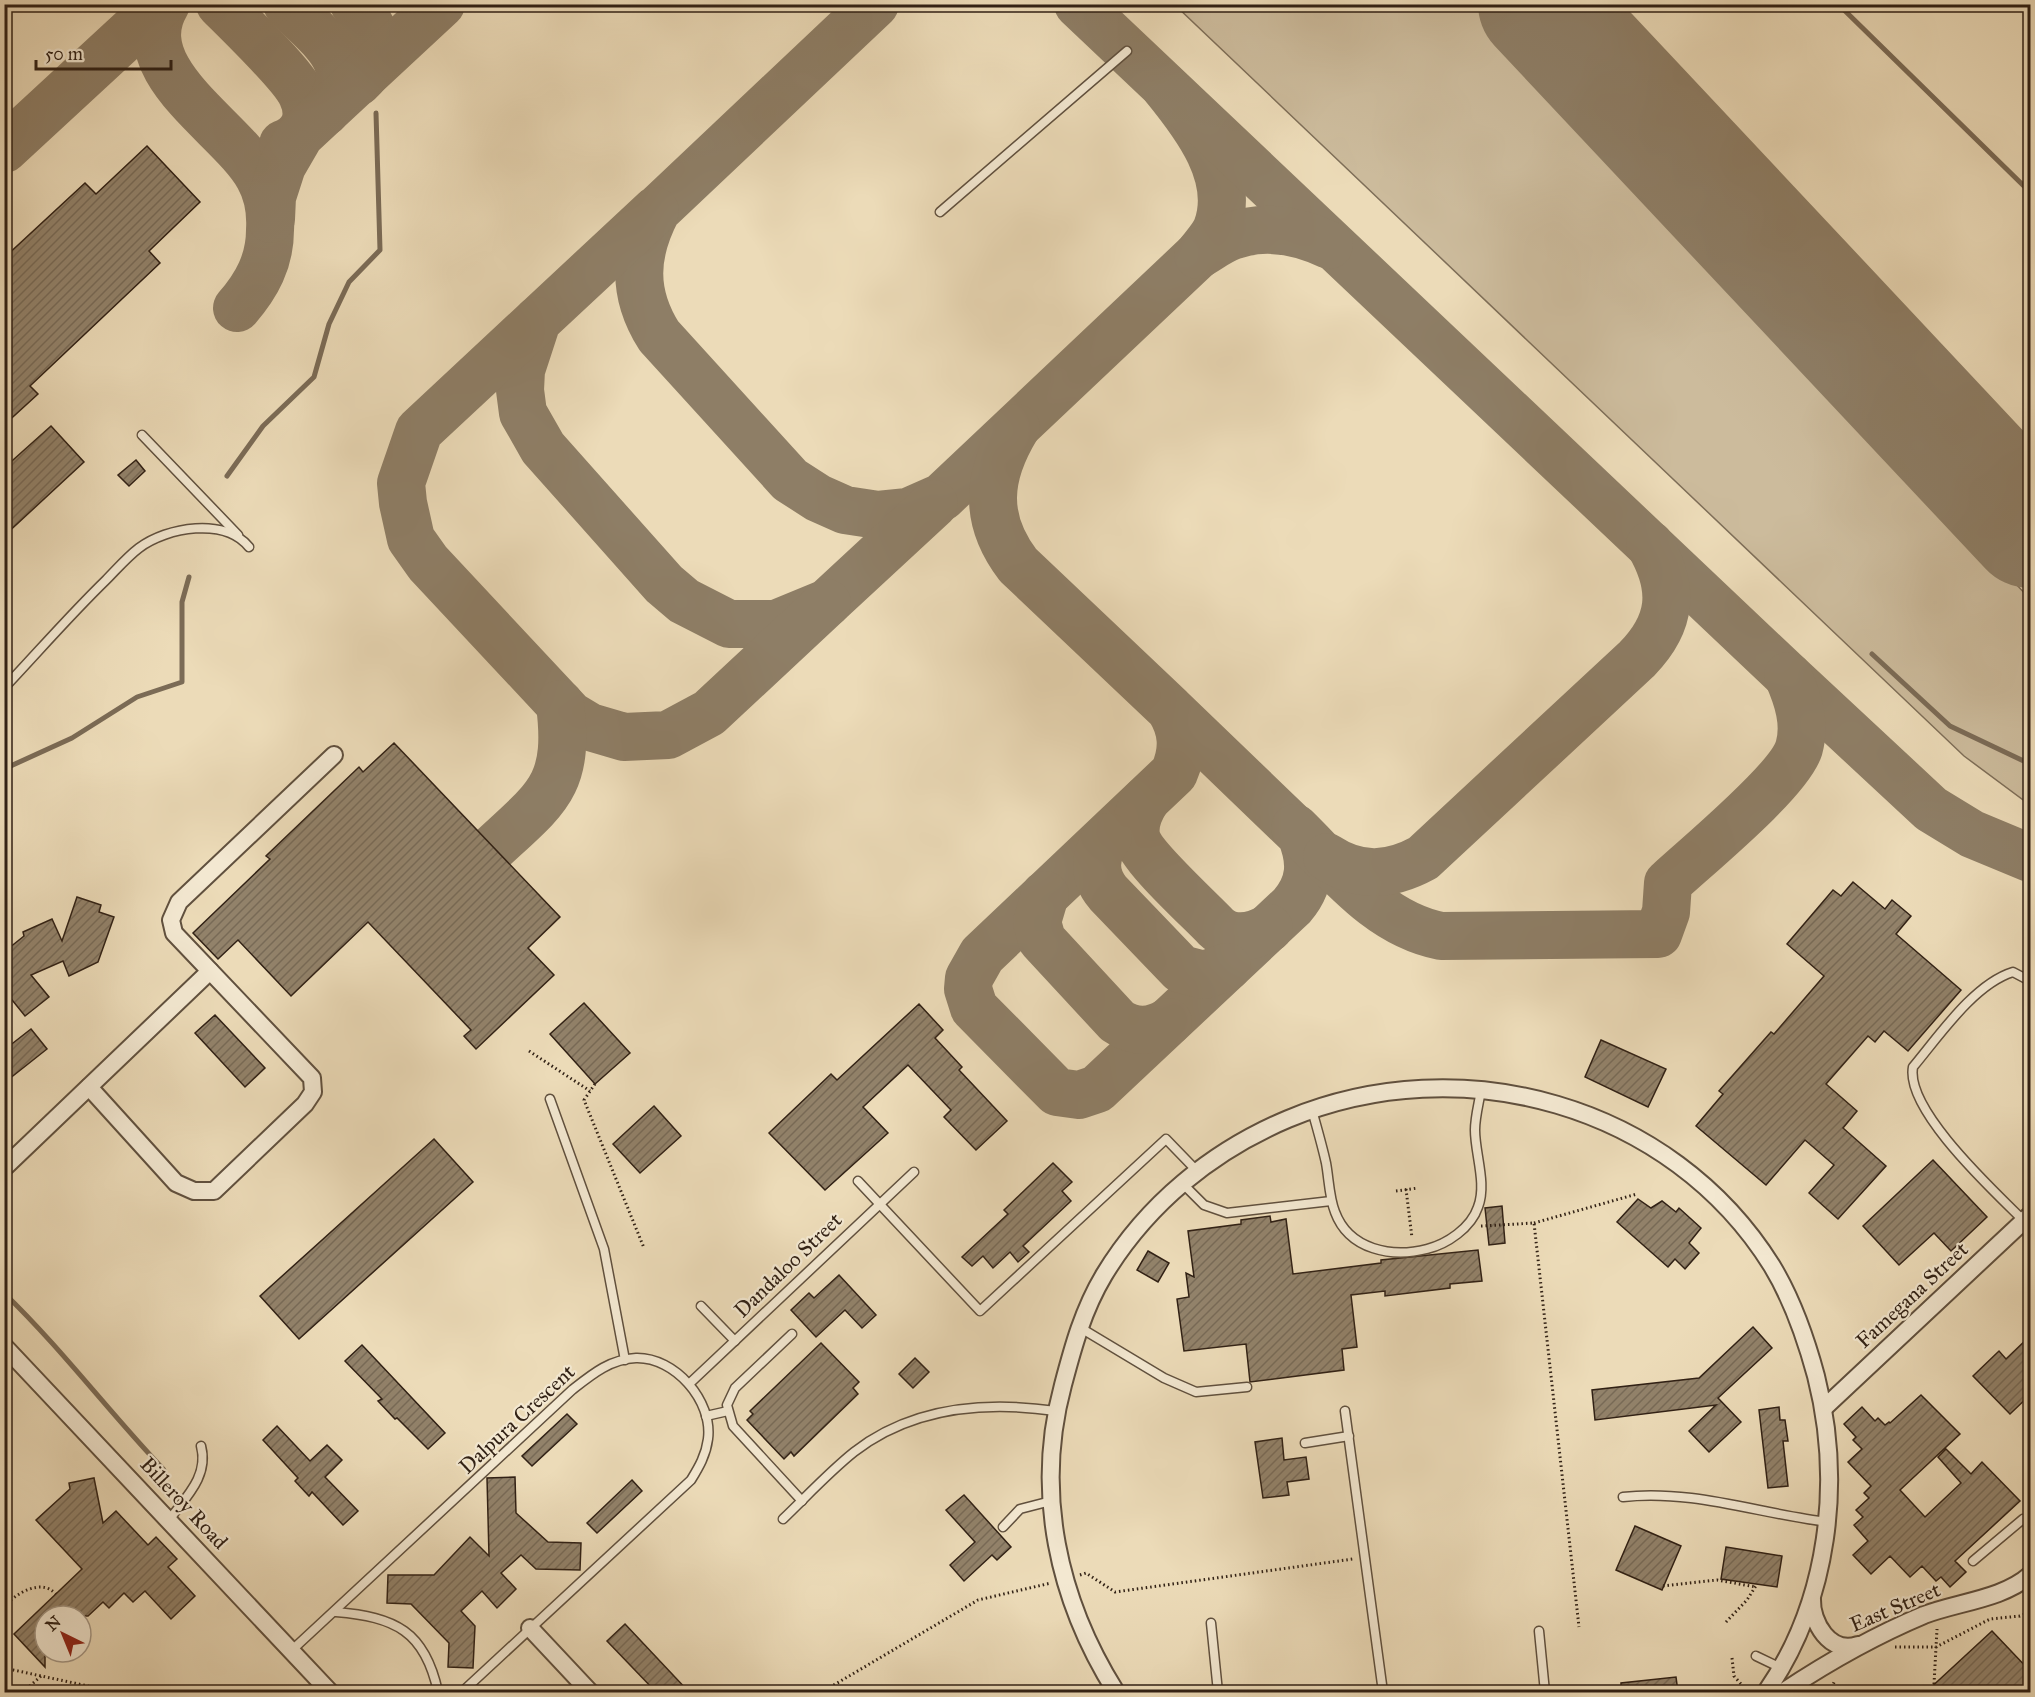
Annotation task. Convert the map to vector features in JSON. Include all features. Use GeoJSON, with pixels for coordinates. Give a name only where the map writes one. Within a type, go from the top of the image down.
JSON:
{"type":"FeatureCollection","features":[{"type":"Feature","properties":{"kind":"street"},"geometry":{"type":"LineString","coordinates":[[89,1087],[176,1182],[194,1191],[214,1191],[290,1119],[313,1092],[312,1078],[174,933],[171,920],[179,902],[334,754]]}},
{"type":"Feature","properties":{"kind":"street"},"geometry":{"type":"LineString","coordinates":[[4,1168],[210,971]]}},
{"type":"Feature","properties":{"kind":"street"},"geometry":{"type":"LineString","coordinates":[[1115,1691],[1071,1605],[1057,1548],[1051,1501],[1050,1460],[1056,1411],[1079,1327],[1095,1290],[1120,1251],[1150,1214],[1196,1170],[1245,1138],[1312,1110],[1396,1089],[1432,1086],[1481,1089],[1530,1096],[1584,1114],[1652,1148],[1703,1185],[1735,1218],[1772,1267],[1801,1330],[1824,1408],[1829,1445],[1828,1522],[1813,1589],[1781,1668],[1766,1692]]}},
{"type":"Feature","properties":{"kind":"street","name":"Famegana Street"},"geometry":{"type":"LineString","coordinates":[[1824,1408],[2027,1218]]}},
{"type":"Feature","properties":{"kind":"street","name":"Billeroy Road"},"geometry":{"type":"LineString","coordinates":[[4,1346],[330,1692]]}},
{"type":"Feature","properties":{"kind":"street","name":"East Street"},"geometry":{"type":"LineString","coordinates":[[1784,1692],[1801,1687],[1863,1643],[1938,1610],[2009,1590],[2031,1575]]}},
{"type":"Feature","properties":{"kind":"street"},"geometry":{"type":"LineString","coordinates":[[1813,1589],[1813,1612],[1823,1634],[1845,1646],[1863,1643]]}},
{"type":"Feature","properties":{"kind":"street"},"geometry":{"type":"LineString","coordinates":[[530,1628],[590,1692]]}},
{"type":"Feature","properties":{"kind":"lane"},"geometry":{"type":"LineString","coordinates":[[940,212],[1127,51]]}},
{"type":"Feature","properties":{"kind":"lane"},"geometry":{"type":"LineString","coordinates":[[142,435],[249,547]]}},
{"type":"Feature","properties":{"kind":"lane"},"geometry":{"type":"LineString","coordinates":[[4,688],[140,547],[177,531],[216,528],[241,537]]}},
{"type":"Feature","properties":{"kind":"lane"},"geometry":{"type":"LineString","coordinates":[[2027,1218],[1953,1151],[1923,1102],[1912,1075],[1913,1067],[1978,992],[2001,976],[2013,972],[2031,981]]}},
{"type":"Feature","properties":{"kind":"lane"},"geometry":{"type":"LineString","coordinates":[[1312,1110],[1326,1163],[1331,1200],[1341,1224],[1360,1242],[1382,1252],[1414,1252],[1443,1243],[1473,1217],[1480,1197],[1475,1131],[1481,1089]]}},
{"type":"Feature","properties":{"kind":"lane"},"geometry":{"type":"LineString","coordinates":[[550,1099],[604,1249],[625,1360]]}},
{"type":"Feature","properties":{"kind":"lane"},"geometry":{"type":"LineString","coordinates":[[858,1180],[980,1311],[1166,1139],[1196,1170]]}},
{"type":"Feature","properties":{"kind":"lane","name":"Dandaloo Street"},"geometry":{"type":"LineString","coordinates":[[688,1384],[914,1172]]}},
{"type":"Feature","properties":{"kind":"lane"},"geometry":{"type":"LineString","coordinates":[[1182,1183],[1204,1205],[1227,1213],[1331,1200]]}},
{"type":"Feature","properties":{"kind":"lane"},"geometry":{"type":"LineString","coordinates":[[701,1306],[735,1341]]}},
{"type":"Feature","properties":{"kind":"lane"},"geometry":{"type":"LineString","coordinates":[[1079,1327],[1164,1378],[1196,1392],[1247,1387]]}},
{"type":"Feature","properties":{"kind":"lane"},"geometry":{"type":"LineString","coordinates":[[792,1334],[735,1388],[727,1405],[733,1426],[802,1501]]}},
{"type":"Feature","properties":{"kind":"lane","name":"Dalpura Crescent"},"geometry":{"type":"LineString","coordinates":[[291,1651],[336,1612],[595,1371],[625,1360],[638,1358],[678,1372],[698,1395],[706,1416],[709,1437],[704,1459],[691,1480],[462,1692]]}},
{"type":"Feature","properties":{"kind":"lane"},"geometry":{"type":"LineString","coordinates":[[783,1519],[854,1452],[887,1431],[912,1419],[987,1406],[1015,1405],[1056,1411]]}},
{"type":"Feature","properties":{"kind":"lane"},"geometry":{"type":"LineString","coordinates":[[706,1416],[728,1411]]}},
{"type":"Feature","properties":{"kind":"lane"},"geometry":{"type":"LineString","coordinates":[[1345,1411],[1383,1692]]}},
{"type":"Feature","properties":{"kind":"lane"},"geometry":{"type":"LineString","coordinates":[[1305,1443],[1348,1436]]}},
{"type":"Feature","properties":{"kind":"lane"},"geometry":{"type":"LineString","coordinates":[[169,1520],[202,1474],[204,1459],[201,1446]]}},
{"type":"Feature","properties":{"kind":"lane"},"geometry":{"type":"LineString","coordinates":[[1623,1497],[1666,1494],[1789,1518],[1828,1522]]}},
{"type":"Feature","properties":{"kind":"lane"},"geometry":{"type":"LineString","coordinates":[[1003,1527],[1020,1509],[1051,1501]]}},
{"type":"Feature","properties":{"kind":"lane"},"geometry":{"type":"LineString","coordinates":[[1972,1561],[2023,1519],[2031,1526]]}},
{"type":"Feature","properties":{"kind":"lane"},"geometry":{"type":"LineString","coordinates":[[336,1612],[375,1617],[408,1632],[423,1648],[438,1692]]}},
{"type":"Feature","properties":{"kind":"lane"},"geometry":{"type":"LineString","coordinates":[[1211,1623],[1218,1692]]}},
{"type":"Feature","properties":{"kind":"lane"},"geometry":{"type":"LineString","coordinates":[[1539,1630],[1545,1692]]}},
{"type":"Feature","properties":{"kind":"lane"},"geometry":{"type":"LineString","coordinates":[[1755,1656],[1781,1668]]}},
{"type":"Feature","properties":{"kind":"path"},"geometry":{"type":"LineString","coordinates":[[529,1051],[590,1091]]}},
{"type":"Feature","properties":{"kind":"path"},"geometry":{"type":"LineString","coordinates":[[595,1084],[584,1100],[644,1248]]}},
{"type":"Feature","properties":{"kind":"path"},"geometry":{"type":"LineString","coordinates":[[1396,1191],[1418,1188]]}},
{"type":"Feature","properties":{"kind":"path"},"geometry":{"type":"LineString","coordinates":[[1406,1189],[1414,1252]]}},
{"type":"Feature","properties":{"kind":"path"},"geometry":{"type":"LineString","coordinates":[[1464,1227],[1534,1223],[1637,1194]]}},
{"type":"Feature","properties":{"kind":"path"},"geometry":{"type":"LineString","coordinates":[[1534,1223],[1580,1628]]}},
{"type":"Feature","properties":{"kind":"path"},"geometry":{"type":"LineString","coordinates":[[1663,1586],[1717,1580],[1756,1586],[1726,1622]]}},
{"type":"Feature","properties":{"kind":"path"},"geometry":{"type":"LineString","coordinates":[[4,1605],[18,1593],[44,1586],[50,1587],[56,1594]]}},
{"type":"Feature","properties":{"kind":"path"},"geometry":{"type":"LineString","coordinates":[[1934,1684],[1938,1610]]}},
{"type":"Feature","properties":{"kind":"path"},"geometry":{"type":"LineString","coordinates":[[1891,1648],[1936,1647],[1990,1619],[2020,1616],[2031,1612]]}},
{"type":"Feature","properties":{"kind":"path"},"geometry":{"type":"LineString","coordinates":[[1732,1659],[1734,1676],[1748,1692]]}},
{"type":"Feature","properties":{"kind":"path"},"geometry":{"type":"LineString","coordinates":[[4,1668],[116,1692]]}},
{"type":"Feature","properties":{"kind":"path"},"geometry":{"type":"LineString","coordinates":[[23,1692],[41,1676]]}},
{"type":"Feature","properties":{"kind":"path"},"geometry":{"type":"LineString","coordinates":[[1830,1692],[1837,1677]]}},
{"type":"Feature","properties":{"kind":"shaded area"},"geometry":{"type":"Polygon","coordinates":[[[1175,5],[1473,5],[2030,599],[2030,805],[1964,756],[1175,5]]]}},
{"type":"Feature","properties":{"kind":"building"},"geometry":{"type":"Polygon","coordinates":[[[147,146],[200,202],[149,251],[160,263],[30,386],[38,394],[4,425],[4,258],[85,183],[96,194],[147,146]]]}},
{"type":"Feature","properties":{"kind":"building"},"geometry":{"type":"Polygon","coordinates":[[[51,426],[84,462],[4,536],[4,468],[51,426]]]}},
{"type":"Feature","properties":{"kind":"building"},"geometry":{"type":"Polygon","coordinates":[[[136,460],[145,471],[129,486],[118,475],[136,460]]]}},
{"type":"Feature","properties":{"kind":"building"},"geometry":{"type":"Polygon","coordinates":[[[394,743],[560,917],[528,948],[554,975],[476,1049],[464,1036],[471,1030],[368,922],[291,996],[238,940],[218,959],[193,933],[270,859],[266,856],[359,767],[363,772],[394,743]]]}},
{"type":"Feature","properties":{"kind":"building"},"geometry":{"type":"Polygon","coordinates":[[[1853,882],[1885,909],[1892,900],[1911,916],[1896,934],[1961,990],[1908,1051],[1884,1031],[1875,1042],[1868,1036],[1826,1084],[1857,1111],[1843,1128],[1886,1166],[1838,1219],[1809,1193],[1834,1165],[1805,1140],[1766,1185],[1696,1126],[1723,1094],[1719,1091],[1771,1032],[1774,1034],[1824,976],[1787,944],[1833,890],[1841,896],[1853,882]]]}},
{"type":"Feature","properties":{"kind":"building"},"geometry":{"type":"Polygon","coordinates":[[[77,897],[101,905],[99,912],[114,917],[98,962],[69,976],[63,961],[31,975],[49,997],[25,1016],[4,990],[4,952],[24,936],[23,932],[52,919],[62,941],[77,897]]]}},
{"type":"Feature","properties":{"kind":"building"},"geometry":{"type":"Polygon","coordinates":[[[584,1003],[630,1053],[595,1084],[550,1034],[584,1003]]]}},
{"type":"Feature","properties":{"kind":"building"},"geometry":{"type":"Polygon","coordinates":[[[919,1004],[943,1030],[935,1038],[962,1067],[959,1070],[1007,1121],[976,1150],[944,1117],[951,1110],[908,1065],[863,1107],[888,1133],[825,1190],[769,1133],[831,1074],[837,1080],[919,1004]]]}},
{"type":"Feature","properties":{"kind":"building"},"geometry":{"type":"Polygon","coordinates":[[[215,1015],[265,1068],[245,1087],[195,1033],[215,1015]]]}},
{"type":"Feature","properties":{"kind":"building"},"geometry":{"type":"Polygon","coordinates":[[[31,1029],[47,1049],[4,1083],[4,1050],[31,1029]]]}},
{"type":"Feature","properties":{"kind":"building"},"geometry":{"type":"Polygon","coordinates":[[[1601,1040],[1666,1069],[1648,1107],[1585,1077],[1601,1040]]]}},
{"type":"Feature","properties":{"kind":"building"},"geometry":{"type":"Polygon","coordinates":[[[654,1106],[681,1136],[640,1173],[613,1144],[654,1106]]]}},
{"type":"Feature","properties":{"kind":"building"},"geometry":{"type":"Polygon","coordinates":[[[434,1139],[473,1182],[299,1339],[260,1296],[434,1139]]]}},
{"type":"Feature","properties":{"kind":"building"},"geometry":{"type":"Polygon","coordinates":[[[1933,1160],[1987,1217],[1951,1251],[1934,1233],[1899,1265],[1863,1226],[1933,1160]]]}},
{"type":"Feature","properties":{"kind":"building"},"geometry":{"type":"Polygon","coordinates":[[[1053,1163],[1072,1182],[1062,1191],[1071,1201],[1023,1246],[1029,1252],[1018,1262],[1010,1252],[993,1268],[983,1256],[972,1266],[962,1257],[1008,1214],[1004,1210],[1053,1163]]]}},
{"type":"Feature","properties":{"kind":"building"},"geometry":{"type":"Polygon","coordinates":[[[1638,1199],[1651,1208],[1662,1201],[1676,1212],[1679,1208],[1701,1228],[1689,1243],[1699,1253],[1685,1269],[1675,1259],[1668,1267],[1617,1222],[1638,1199]]]}},
{"type":"Feature","properties":{"kind":"building"},"geometry":{"type":"Polygon","coordinates":[[[1502,1206],[1505,1243],[1489,1245],[1485,1208],[1502,1206]]]}},
{"type":"Feature","properties":{"kind":"building"},"geometry":{"type":"Polygon","coordinates":[[[1270,1216],[1271,1222],[1286,1219],[1293,1274],[1381,1263],[1381,1260],[1478,1250],[1482,1281],[1450,1284],[1450,1288],[1385,1296],[1385,1291],[1351,1295],[1357,1347],[1342,1349],[1344,1370],[1250,1382],[1246,1344],[1184,1351],[1177,1299],[1189,1297],[1186,1273],[1194,1277],[1188,1231],[1241,1224],[1241,1220],[1270,1216]]]}},
{"type":"Feature","properties":{"kind":"building"},"geometry":{"type":"Polygon","coordinates":[[[1148,1251],[1169,1263],[1158,1282],[1137,1270],[1148,1251]]]}},
{"type":"Feature","properties":{"kind":"building"},"geometry":{"type":"Polygon","coordinates":[[[839,1275],[876,1315],[862,1328],[845,1310],[816,1337],[791,1310],[809,1293],[814,1298],[839,1275]]]}},
{"type":"Feature","properties":{"kind":"building"},"geometry":{"type":"Polygon","coordinates":[[[1753,1327],[1772,1348],[1718,1398],[1741,1422],[1709,1452],[1689,1431],[1716,1405],[1595,1420],[1592,1390],[1699,1378],[1753,1327]]]}},
{"type":"Feature","properties":{"kind":"building"},"geometry":{"type":"Polygon","coordinates":[[[2031,1335],[2031,1394],[2010,1414],[1973,1376],[1999,1351],[2006,1359],[2031,1335]]]}},
{"type":"Feature","properties":{"kind":"building"},"geometry":{"type":"Polygon","coordinates":[[[821,1343],[859,1382],[853,1388],[858,1394],[794,1456],[791,1452],[784,1459],[747,1420],[753,1414],[750,1411],[821,1343]]]}},
{"type":"Feature","properties":{"kind":"building"},"geometry":{"type":"Polygon","coordinates":[[[362,1345],[445,1433],[428,1449],[378,1401],[382,1399],[345,1361],[362,1345]]]}},
{"type":"Feature","properties":{"kind":"building"},"geometry":{"type":"Polygon","coordinates":[[[915,1358],[929,1372],[913,1388],[899,1374],[915,1358]]]}},
{"type":"Feature","properties":{"kind":"building"},"geometry":{"type":"Polygon","coordinates":[[[1921,1395],[1960,1434],[1900,1490],[1925,1517],[1961,1483],[1938,1457],[1946,1449],[1971,1474],[1982,1462],[2020,1501],[1955,1561],[1966,1572],[1950,1587],[1941,1577],[1936,1581],[1922,1566],[1910,1577],[1890,1556],[1871,1574],[1853,1555],[1868,1541],[1854,1525],[1863,1517],[1856,1510],[1869,1498],[1864,1493],[1871,1486],[1848,1462],[1862,1449],[1853,1440],[1856,1437],[1844,1424],[1862,1407],[1875,1421],[1878,1418],[1885,1425],[1921,1395]]]}},
{"type":"Feature","properties":{"kind":"building"},"geometry":{"type":"Polygon","coordinates":[[[1779,1407],[1780,1420],[1785,1420],[1788,1441],[1783,1441],[1788,1486],[1768,1488],[1759,1410],[1779,1407]]]}},
{"type":"Feature","properties":{"kind":"building"},"geometry":{"type":"Polygon","coordinates":[[[567,1414],[577,1424],[532,1466],[522,1456],[567,1414]]]}},
{"type":"Feature","properties":{"kind":"building"},"geometry":{"type":"Polygon","coordinates":[[[277,1426],[310,1461],[327,1445],[342,1460],[325,1477],[358,1511],[343,1525],[312,1492],[309,1496],[295,1481],[298,1478],[263,1440],[277,1426]]]}},
{"type":"Feature","properties":{"kind":"building"},"geometry":{"type":"Polygon","coordinates":[[[1282,1438],[1284,1460],[1306,1457],[1309,1479],[1287,1482],[1289,1495],[1263,1498],[1255,1442],[1282,1438]]]}},
{"type":"Feature","properties":{"kind":"building"},"geometry":{"type":"Polygon","coordinates":[[[515,1477],[516,1513],[548,1542],[581,1543],[580,1570],[536,1569],[521,1555],[501,1573],[516,1589],[497,1608],[482,1591],[461,1611],[475,1626],[473,1668],[448,1667],[449,1643],[411,1604],[387,1603],[388,1575],[434,1575],[470,1537],[489,1556],[487,1478],[515,1477]]]}},
{"type":"Feature","properties":{"kind":"building"},"geometry":{"type":"Polygon","coordinates":[[[94,1478],[103,1523],[116,1511],[148,1545],[156,1537],[177,1559],[168,1567],[195,1596],[171,1619],[145,1591],[133,1602],[124,1593],[109,1608],[103,1602],[93,1611],[93,1604],[45,1604],[82,1569],[36,1520],[70,1489],[69,1483],[94,1478]]]}},
{"type":"Feature","properties":{"kind":"building"},"geometry":{"type":"Polygon","coordinates":[[[632,1480],[642,1491],[597,1533],[587,1523],[632,1480]]]}},
{"type":"Feature","properties":{"kind":"building"},"geometry":{"type":"Polygon","coordinates":[[[964,1495],[1011,1547],[997,1560],[992,1555],[964,1581],[950,1565],[975,1542],[946,1510],[964,1495]]]}},
{"type":"Feature","properties":{"kind":"building"},"geometry":{"type":"Polygon","coordinates":[[[1635,1526],[1681,1546],[1662,1590],[1616,1570],[1635,1526]]]}},
{"type":"Feature","properties":{"kind":"building"},"geometry":{"type":"Polygon","coordinates":[[[1726,1547],[1782,1556],[1777,1587],[1721,1579],[1726,1547]]]}},
{"type":"Feature","properties":{"kind":"building"},"geometry":{"type":"Polygon","coordinates":[[[33,1616],[33,1654],[14,1634],[33,1616]]]}},
{"type":"Feature","properties":{"kind":"building"},"geometry":{"type":"Polygon","coordinates":[[[625,1624],[689,1692],[656,1692],[607,1641],[625,1624]]]}},
{"type":"Feature","properties":{"kind":"building"},"geometry":{"type":"Polygon","coordinates":[[[1992,1631],[2031,1672],[2031,1692],[1926,1692],[1992,1631]]]}},
{"type":"Feature","properties":{"kind":"building"},"geometry":{"type":"Polygon","coordinates":[[[1676,1677],[1678,1692],[1621,1692],[1621,1683],[1676,1677]]]}},
{"type":"Feature","properties":{"kind":"waterway"},"geometry":{"type":"LineString","coordinates":[[1838,4],[2030,192]]}},
{"type":"Feature","properties":{"kind":"waterway"},"geometry":{"type":"LineString","coordinates":[[227,476],[263,426],[314,377],[329,324],[349,282],[380,250],[376,113]]}},
{"type":"Feature","properties":{"kind":"waterway"},"geometry":{"type":"LineString","coordinates":[[4,769],[72,738],[137,697],[182,682],[182,602],[189,577]]}},
{"type":"Feature","properties":{"kind":"waterway"},"geometry":{"type":"LineString","coordinates":[[1872,654],[1950,726],[2030,764]]}},
{"type":"Feature","properties":{"kind":"waterway"},"geometry":{"type":"LineString","coordinates":[[4,1293],[164,1470]]}},
{"type":"Feature","properties":{"kind":"taxiway"},"geometry":{"type":"LineString","coordinates":[[4,149],[161,4]]}},
{"type":"Feature","properties":{"kind":"taxiway"},"geometry":{"type":"LineString","coordinates":[[166,4],[157,29],[160,52],[171,75],[187,97],[246,158],[259,177],[267,196],[270,223],[268,252],[261,272],[237,308]]}},
{"type":"Feature","properties":{"kind":"taxiway"},"geometry":{"type":"LineString","coordinates":[[220,4],[277,62],[302,95],[306,111],[305,124],[297,136],[283,144]]}},
{"type":"Feature","properties":{"kind":"taxiway"},"geometry":{"type":"LineString","coordinates":[[287,4],[324,41],[339,66],[340,80],[336,95],[325,112]]}},
{"type":"Feature","properties":{"kind":"taxiway"},"geometry":{"type":"LineString","coordinates":[[354,4],[363,14],[377,42],[374,61],[358,82]]}},
{"type":"Feature","properties":{"kind":"taxiway"},"geometry":{"type":"LineString","coordinates":[[271,219],[272,197],[282,166],[300,135],[441,4]]}},
{"type":"Feature","properties":{"kind":"taxiway"},"geometry":{"type":"LineString","coordinates":[[875,4],[657,210],[644,242],[639,273],[644,304],[659,336],[790,480],[818,498],[845,510],[878,515],[908,512],[942,497],[1198,255],[1208,242],[1217,228],[1221,209],[1221,190],[1217,171],[1200,135],[1165,87]]}},
{"type":"Feature","properties":{"kind":"taxiway"},"geometry":{"type":"LineString","coordinates":[[1078,4],[1931,809],[1972,834],[2030,858]]}},
{"type":"Feature","properties":{"kind":"taxiway"},"geometry":{"type":"LineString","coordinates":[[655,211],[537,321],[521,370],[520,390],[523,413],[543,448],[664,584],[684,601],[729,624],[776,624],[827,603],[934,504]]}},
{"type":"Feature","properties":{"kind":"taxiway"},"geometry":{"type":"LineString","coordinates":[[1198,255],[1228,238],[1257,230],[1294,233],[1329,245]]}},
{"type":"Feature","properties":{"kind":"taxiway"},"geometry":{"type":"LineString","coordinates":[[537,321],[419,431],[401,483],[411,539],[428,563],[570,715],[590,727],[624,737],[668,735],[709,713],[827,603]]}},
{"type":"Feature","properties":{"kind":"taxiway"},"geometry":{"type":"LineString","coordinates":[[1016,428],[999,463],[993,497],[994,514],[1007,548],[1018,565],[1170,709],[1178,725],[1181,740],[1174,773],[982,955],[969,978],[968,989],[974,1008],[1057,1092],[1079,1095],[1097,1089],[1292,906],[1306,881],[1307,854],[1301,835],[1170,709]]}},
{"type":"Feature","properties":{"kind":"taxiway"},"geometry":{"type":"LineString","coordinates":[[1327,857],[1351,869],[1375,872],[1399,868],[1423,858],[1637,659],[1649,646],[1657,632],[1666,605],[1663,576],[1650,545]]}},
{"type":"Feature","properties":{"kind":"taxiway"},"geometry":{"type":"LineString","coordinates":[[1295,828],[1379,908],[1419,930],[1441,936],[1658,934],[1666,912],[1668,883],[1761,798],[1792,762],[1799,748],[1802,729],[1800,711],[1788,676]]}},
{"type":"Feature","properties":{"kind":"taxiway"},"geometry":{"type":"LineString","coordinates":[[493,848],[541,801],[558,772],[562,731],[560,704]]}},
{"type":"Feature","properties":{"kind":"taxiway"},"geometry":{"type":"LineString","coordinates":[[1146,800],[1138,817],[1136,836],[1148,856],[1171,882],[1222,932],[1235,936],[1249,936],[1269,928]]}},
{"type":"Feature","properties":{"kind":"taxiway"},"geometry":{"type":"LineString","coordinates":[[1108,837],[1100,851],[1097,865],[1100,879],[1108,893],[1181,969],[1204,975],[1227,967]]}},
{"type":"Feature","properties":{"kind":"taxiway"},"geometry":{"type":"LineString","coordinates":[[1045,895],[1037,922],[1042,940],[1117,1021],[1130,1028],[1142,1030],[1155,1028],[1168,1022]]}},
{"type":"Feature","properties":{"kind":"runway"},"geometry":{"type":"LineString","coordinates":[[1539,4],[2030,527]]}}]}
